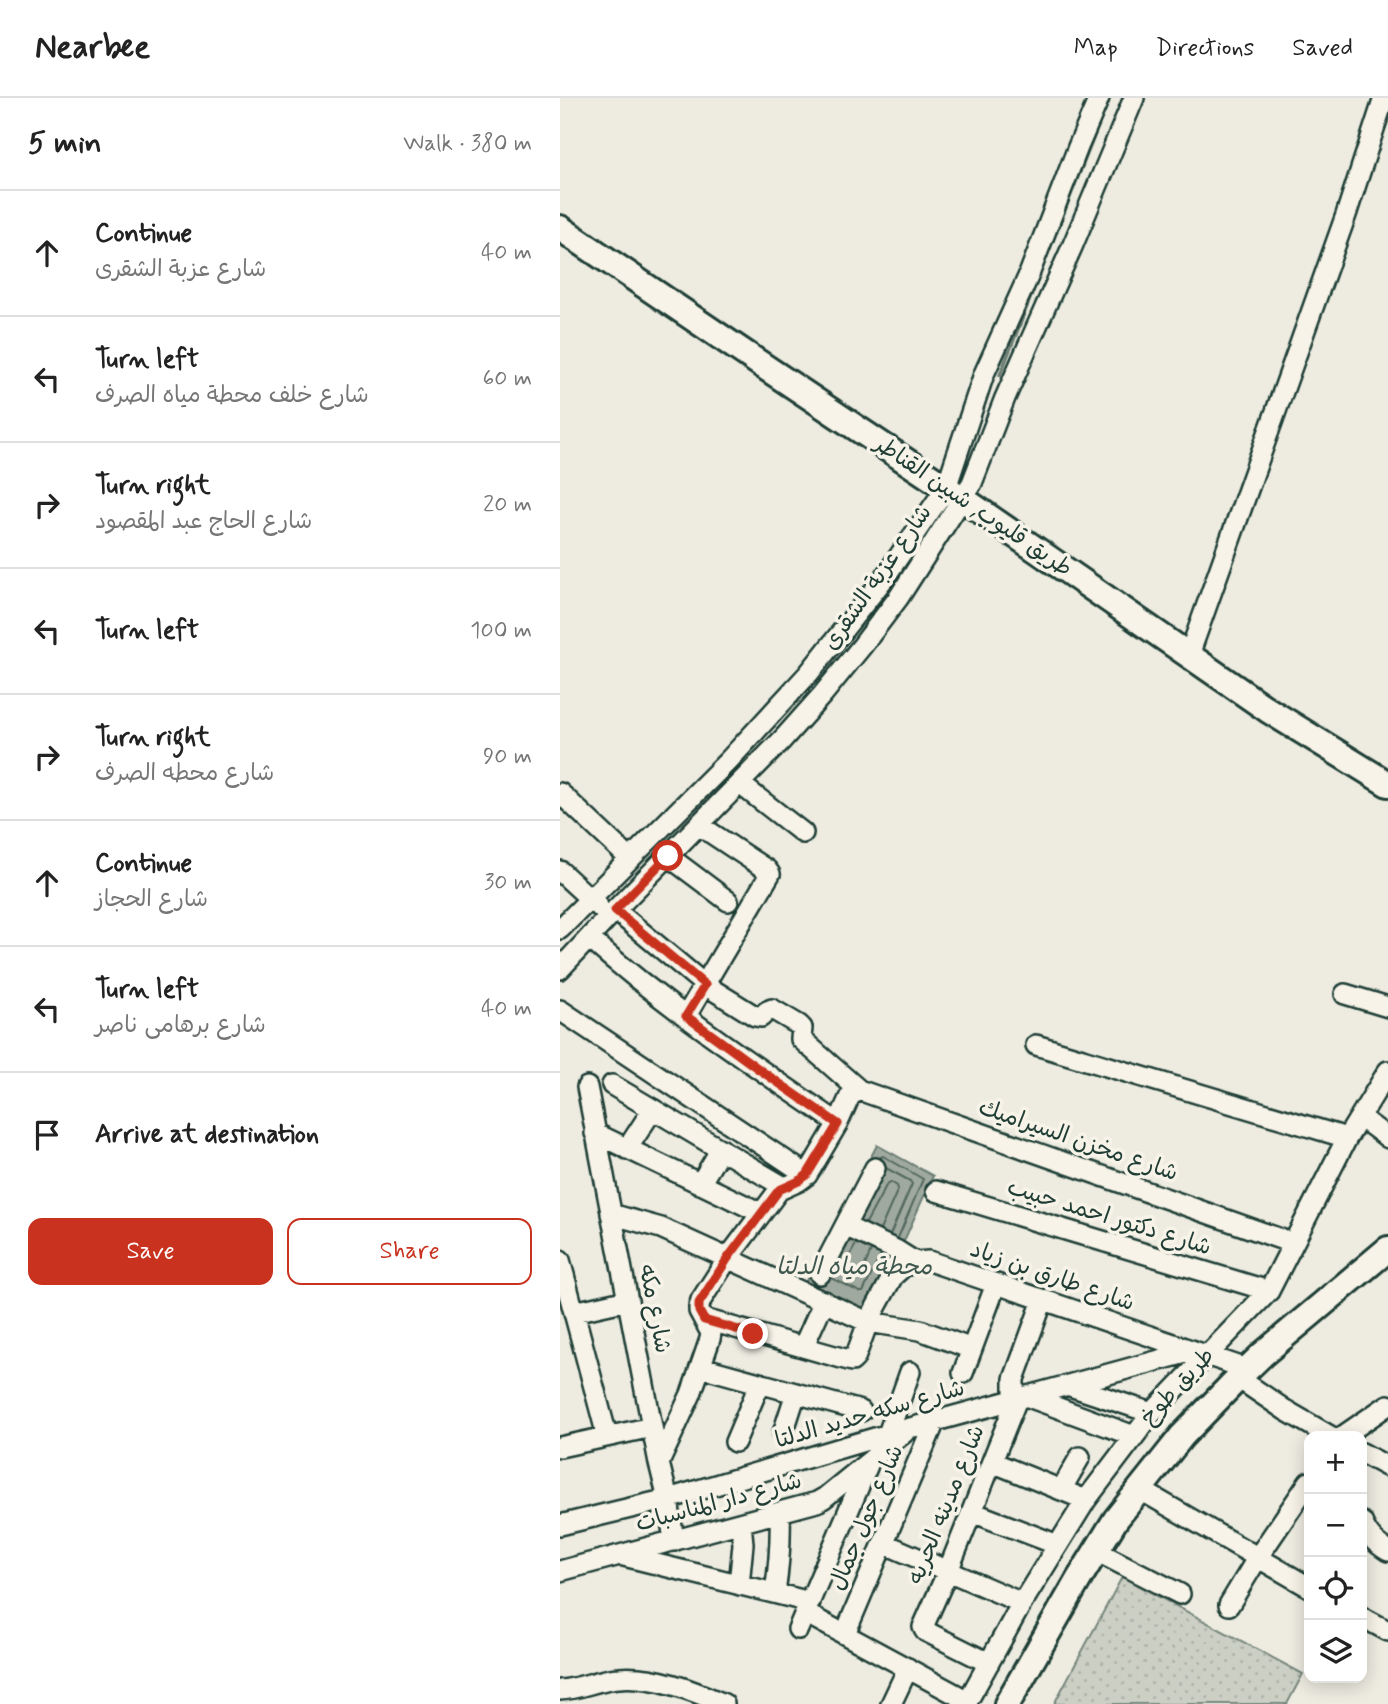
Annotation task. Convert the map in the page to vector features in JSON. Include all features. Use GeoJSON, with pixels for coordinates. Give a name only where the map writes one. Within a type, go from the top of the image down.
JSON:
{"type":"FeatureCollection","features":[{"type":"Feature","properties":{"kind":"main road","name":"طريق قليوب, شبين القناطر"},"geometry":{"type":"LineString","coordinates":[[560,228],[955,494],[1268,710],[1388,785]]}},
{"type":"Feature","properties":{"kind":"main road","name":"طريق طوخ"},"geometry":{"type":"LineString","coordinates":[[1007,1704],[1116,1519],[1182,1436],[1243,1373],[1388,1249]]}},
{"type":"Feature","properties":{"kind":"street","name":"شارع عزبة الشقرى"},"geometry":{"type":"LineString","coordinates":[[560,969],[815,703],[899,597],[955,494],[984,374],[1028,277],[1099,98]]}},
{"type":"Feature","properties":{"kind":"street","name":"شارع عزبة الشقرى"},"geometry":{"type":"LineString","coordinates":[[560,929],[729,761],[809,673],[882,581],[979,467],[1015,372],[1072,247],[1133,98]]}},
{"type":"Feature","properties":{"kind":"street"},"geometry":{"type":"LineString","coordinates":[[1189,655],[1346,215],[1384,98]]}},
{"type":"Feature","properties":{"kind":"street"},"geometry":{"type":"LineString","coordinates":[[740,783],[803,833]]}},
{"type":"Feature","properties":{"kind":"street"},"geometry":{"type":"LineString","coordinates":[[560,793],[630,859]]}},
{"type":"Feature","properties":{"kind":"street"},"geometry":{"type":"LineString","coordinates":[[686,1016],[770,874],[699,825]]}},
{"type":"Feature","properties":{"kind":"street"},"geometry":{"type":"LineString","coordinates":[[668,856],[729,901]]}},
{"type":"Feature","properties":{"kind":"street"},"geometry":{"type":"LineString","coordinates":[[560,871],[590,899],[705,985],[755,1016],[761,1017],[772,1009],[799,1025],[802,1028],[801,1039],[854,1093],[807,1175],[779,1190],[728,1258],[699,1303],[699,1311],[711,1336],[691,1394],[659,1463]]}},
{"type":"Feature","properties":{"kind":"street"},"geometry":{"type":"LineString","coordinates":[[589,938],[616,963],[686,1016],[838,1124]]}},
{"type":"Feature","properties":{"kind":"street"},"geometry":{"type":"LineString","coordinates":[[1345,994],[1388,1007]]}},
{"type":"Feature","properties":{"kind":"street"},"geometry":{"type":"LineString","coordinates":[[560,1010],[807,1175]]}},
{"type":"Feature","properties":{"kind":"street"},"geometry":{"type":"LineString","coordinates":[[1036,1045],[1347,1138]]}},
{"type":"Feature","properties":{"kind":"street","name":"طريق طوخ"},"geometry":{"type":"LineString","coordinates":[[967,1702],[1022,1603],[1086,1500],[1200,1354],[1269,1291],[1347,1138],[1387,1076]]}},
{"type":"Feature","properties":{"kind":"street"},"geometry":{"type":"LineString","coordinates":[[612,1085],[784,1186]]}},
{"type":"Feature","properties":{"kind":"street","name":"شارع مكه"},"geometry":{"type":"LineString","coordinates":[[586,1087],[668,1499],[674,1541]]}},
{"type":"Feature","properties":{"kind":"street","name":"شارع مخزن السيراميك"},"geometry":{"type":"LineString","coordinates":[[854,1093],[1292,1243]]}},
{"type":"Feature","properties":{"kind":"street"},"geometry":{"type":"LineString","coordinates":[[627,1149],[653,1109]]}},
{"type":"Feature","properties":{"kind":"street"},"geometry":{"type":"LineString","coordinates":[[1360,1117],[1388,1138]]}},
{"type":"Feature","properties":{"kind":"street"},"geometry":{"type":"LineString","coordinates":[[595,1133],[761,1213]]}},
{"type":"Feature","properties":{"kind":"street"},"geometry":{"type":"LineString","coordinates":[[700,1184],[721,1149]]}},
{"type":"Feature","properties":{"kind":"street"},"geometry":{"type":"LineString","coordinates":[[820,1274],[875,1168]]}},
{"type":"Feature","properties":{"kind":"street","name":"شارع دكتور احمد حبيب"},"geometry":{"type":"LineString","coordinates":[[936,1191],[1269,1291]]}},
{"type":"Feature","properties":{"kind":"street"},"geometry":{"type":"LineString","coordinates":[[611,1214],[660,1228],[868,1322],[920,1330],[972,1349]]}},
{"type":"Feature","properties":{"kind":"street"},"geometry":{"type":"LineString","coordinates":[[845,1226],[915,1262]]}},
{"type":"Feature","properties":{"kind":"street"},"geometry":{"type":"LineString","coordinates":[[560,1260],[607,1436]]}},
{"type":"Feature","properties":{"kind":"street","name":"شارع طارق بن زياد"},"geometry":{"type":"LineString","coordinates":[[915,1262],[929,1261],[1200,1354],[1243,1373],[1285,1410],[1321,1431]]}},
{"type":"Feature","properties":{"kind":"street"},"geometry":{"type":"LineString","coordinates":[[704,1320],[852,1361],[868,1322],[894,1276],[903,1267],[915,1262]]}},
{"type":"Feature","properties":{"kind":"street"},"geometry":{"type":"LineString","coordinates":[[962,1373],[996,1284]]}},
{"type":"Feature","properties":{"kind":"street"},"geometry":{"type":"LineString","coordinates":[[574,1312],[628,1300]]}},
{"type":"Feature","properties":{"kind":"street","name":"شارع مدينه الحريه"},"geometry":{"type":"LineString","coordinates":[[989,1663],[923,1629],[1019,1398],[1014,1379],[1043,1300]]}},
{"type":"Feature","properties":{"kind":"street"},"geometry":{"type":"LineString","coordinates":[[803,1348],[824,1301]]}},
{"type":"Feature","properties":{"kind":"street","name":"شارع سكه حديد الدلتا"},"geometry":{"type":"LineString","coordinates":[[560,1525],[668,1499],[1067,1385],[1200,1354]]}},
{"type":"Feature","properties":{"kind":"street"},"geometry":{"type":"LineString","coordinates":[[701,1367],[860,1411]]}},
{"type":"Feature","properties":{"kind":"street"},"geometry":{"type":"LineString","coordinates":[[888,1434],[911,1372]]}},
{"type":"Feature","properties":{"kind":"street"},"geometry":{"type":"LineString","coordinates":[[735,1442],[760,1383]]}},
{"type":"Feature","properties":{"kind":"street"},"geometry":{"type":"LineString","coordinates":[[1067,1385],[1152,1413]]}},
{"type":"Feature","properties":{"kind":"street"},"geometry":{"type":"LineString","coordinates":[[783,1433],[796,1393]]}},
{"type":"Feature","properties":{"kind":"street"},"geometry":{"type":"LineString","coordinates":[[1019,1398],[1134,1436]]}},
{"type":"Feature","properties":{"kind":"street"},"geometry":{"type":"LineString","coordinates":[[1350,1431],[1388,1405]]}},
{"type":"Feature","properties":{"kind":"street","name":"شارع جول جمال"},"geometry":{"type":"LineString","coordinates":[[845,1634],[935,1421]]}},
{"type":"Feature","properties":{"kind":"street"},"geometry":{"type":"LineString","coordinates":[[560,1447],[652,1427]]}},
{"type":"Feature","properties":{"kind":"street","name":"شارع دار المناسبات"},"geometry":{"type":"LineString","coordinates":[[560,1572],[817,1502],[910,1428]]}},
{"type":"Feature","properties":{"kind":"street"},"geometry":{"type":"LineString","coordinates":[[1367,1456],[1388,1467]]}},
{"type":"Feature","properties":{"kind":"street"},"geometry":{"type":"LineString","coordinates":[[1061,1490],[1080,1457]]}},
{"type":"Feature","properties":{"kind":"street"},"geometry":{"type":"LineString","coordinates":[[804,1614],[870,1461]]}},
{"type":"Feature","properties":{"kind":"street"},"geometry":{"type":"LineString","coordinates":[[992,1462],[1086,1500]]}},
{"type":"Feature","properties":{"kind":"street"},"geometry":{"type":"LineString","coordinates":[[1139,1489],[1304,1584]]}},
{"type":"Feature","properties":{"kind":"street"},"geometry":{"type":"LineString","coordinates":[[1229,1605],[1304,1489]]}},
{"type":"Feature","properties":{"kind":"street"},"geometry":{"type":"LineString","coordinates":[[972,1512],[1058,1545]]}},
{"type":"Feature","properties":{"kind":"street"},"geometry":{"type":"LineString","coordinates":[[775,1593],[781,1540],[780,1513]]}},
{"type":"Feature","properties":{"kind":"street"},"geometry":{"type":"LineString","coordinates":[[739,1584],[741,1523]]}},
{"type":"Feature","properties":{"kind":"street"},"geometry":{"type":"LineString","coordinates":[[1367,1532],[1375,1544],[1388,1550]]}},
{"type":"Feature","properties":{"kind":"street"},"geometry":{"type":"LineString","coordinates":[[883,1543],[1022,1603]]}},
{"type":"Feature","properties":{"kind":"street"},"geometry":{"type":"LineString","coordinates":[[1096,1551],[1180,1594]]}},
{"type":"Feature","properties":{"kind":"street"},"geometry":{"type":"LineString","coordinates":[[621,1555],[775,1593],[804,1614],[967,1702]]}},
{"type":"Feature","properties":{"kind":"street"},"geometry":{"type":"LineString","coordinates":[[1367,1620],[1388,1631]]}},
{"type":"Feature","properties":{"kind":"street"},"geometry":{"type":"LineString","coordinates":[[891,1704],[908,1668]]}},
{"type":"Feature","properties":{"kind":"street"},"geometry":{"type":"LineString","coordinates":[[560,1690],[618,1678],[644,1680],[669,1684],[724,1704]]}},
{"type":"Feature","properties":{"kind":"street"},"geometry":{"type":"LineString","coordinates":[[560,1700],[579,1699],[614,1690],[673,1696],[697,1704]]}},
{"type":"Feature","properties":{"kind":"shaded area"},"geometry":{"type":"Polygon","coordinates":[[[1122,1577],[1303,1674],[1287,1704],[1054,1704],[1122,1577]]]}},
{"type":"Feature","properties":{"kind":"water","name":"محطة مياه الدلتا"},"geometry":{"type":"Polygon","coordinates":[[[877,1145],[933,1176],[871,1315],[805,1283],[877,1145]]]}},
{"type":"Feature","properties":{"kind":"waterway"},"geometry":{"type":"LineString","coordinates":[[1000,375],[1109,98]]}},
{"type":"Feature","properties":{"kind":"route"},"geometry":{"type":"LineString","coordinates":[[668,856],[615,910],[705,985],[686,1016],[838,1124],[807,1175],[779,1190],[728,1258],[699,1303],[699,1311],[704,1320],[753,1334]]}}]}
